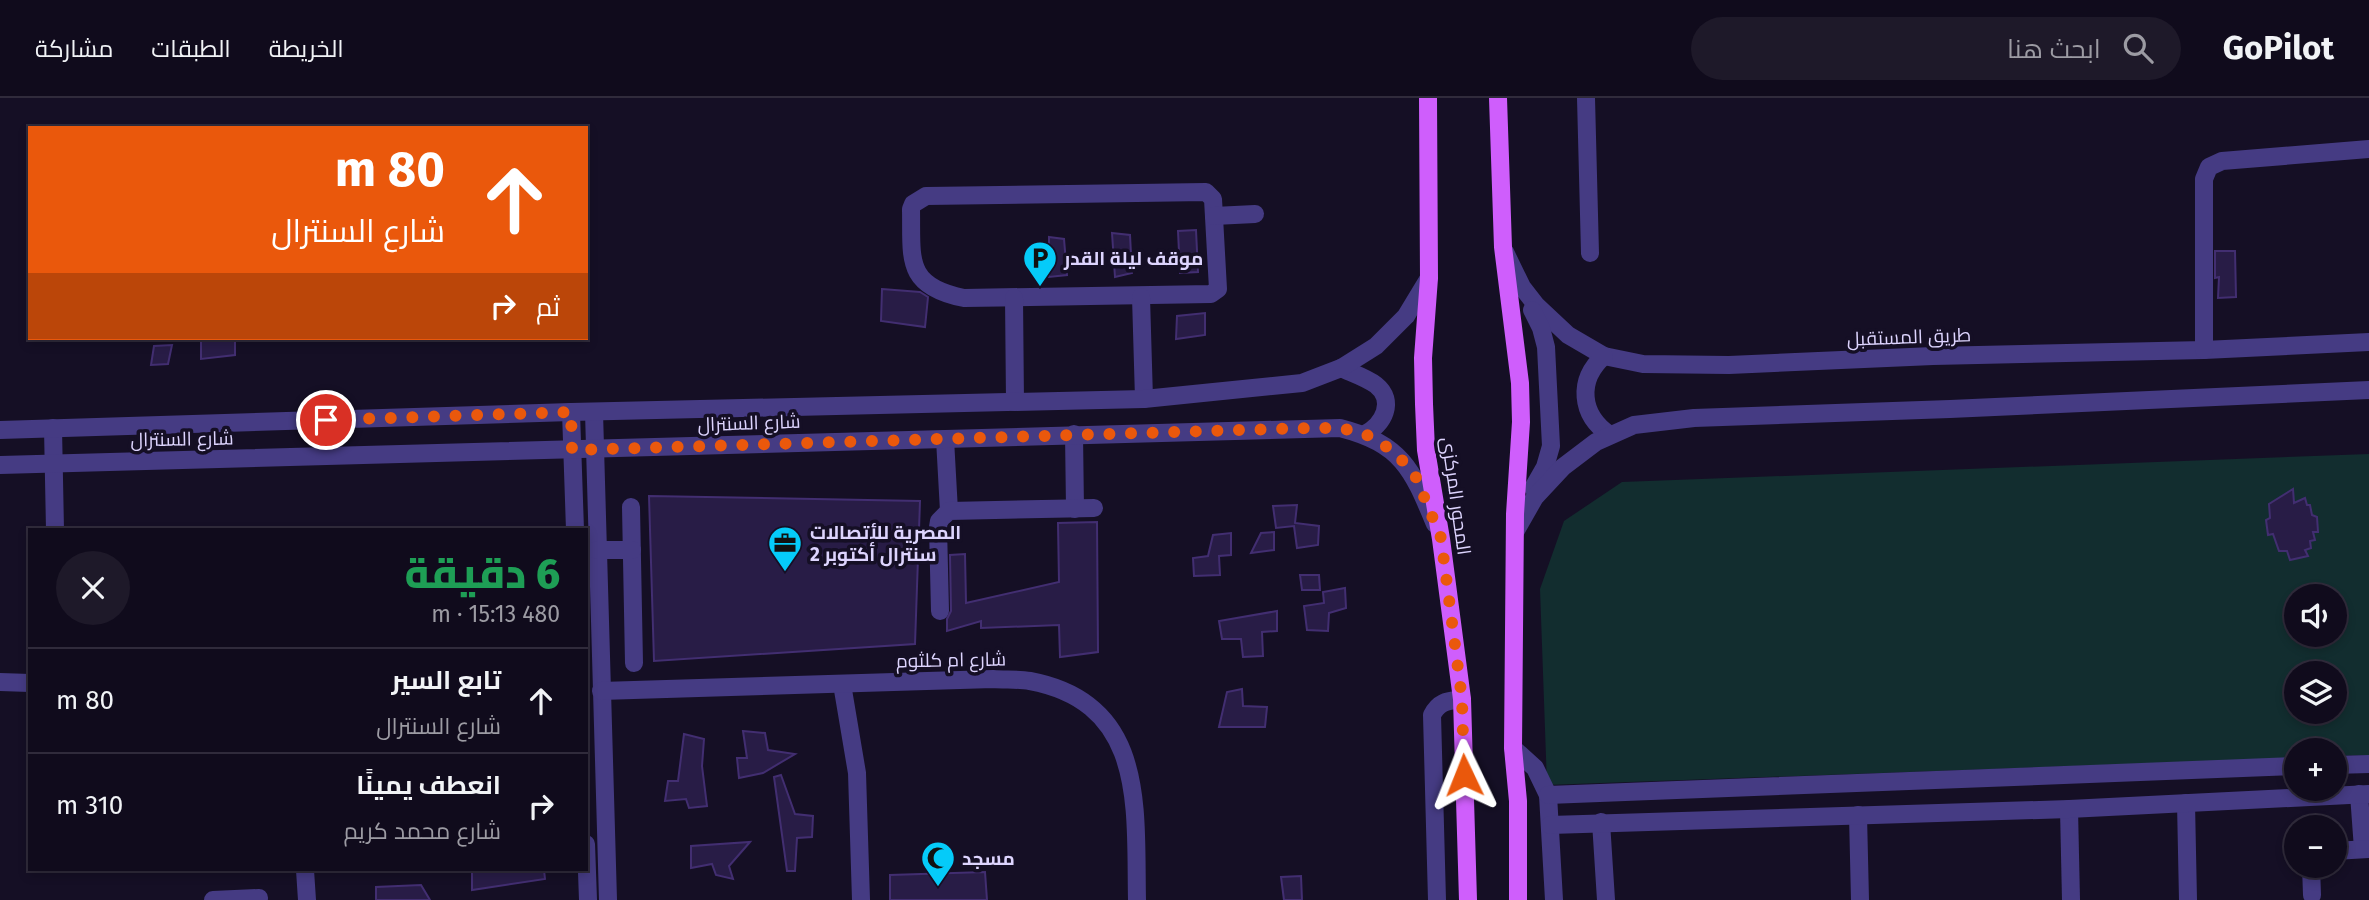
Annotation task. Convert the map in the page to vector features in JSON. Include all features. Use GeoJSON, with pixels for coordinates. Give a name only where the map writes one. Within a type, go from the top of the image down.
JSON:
{"type":"FeatureCollection","features":[{"type":"Feature","properties":{"kind":"main road","name":"المحور المركزى"},"geometry":{"type":"LineString","coordinates":[[1428,98],[1429,278],[1423,358],[1423,404],[1426,450],[1441,538],[1462,699],[1468,900]]}},
{"type":"Feature","properties":{"kind":"main road"},"geometry":{"type":"LineString","coordinates":[[1498,98],[1503,247],[1520,396],[1520,461],[1515,523],[1513,748],[1518,801],[1518,900]]}},
{"type":"Feature","properties":{"kind":"street"},"geometry":{"type":"LineString","coordinates":[[1586,98],[1590,253]]}},
{"type":"Feature","properties":{"kind":"street"},"geometry":{"type":"LineString","coordinates":[[2204,350],[2204,179],[2209,167],[2222,160],[2369,149]]}},
{"type":"Feature","properties":{"kind":"street"},"geometry":{"type":"LineString","coordinates":[[1206,192],[1213,199],[1214,216],[1218,289],[1211,294],[964,298],[930,285],[918,276],[913,265],[911,209],[913,204],[926,196],[1206,192]]}},
{"type":"Feature","properties":{"kind":"street"},"geometry":{"type":"LineString","coordinates":[[1214,216],[1255,214]]}},
{"type":"Feature","properties":{"kind":"street","name":"طريق المستقبل"},"geometry":{"type":"LineString","coordinates":[[1503,247],[1522,287],[1536,305],[1568,335],[1604,356],[1643,364],[1729,365],[2369,342]]}},
{"type":"Feature","properties":{"kind":"street","name":"شارع السنترال"},"geometry":{"type":"LineString","coordinates":[[0,430],[571,412],[1144,399],[1301,383],[1359,358],[1392,332],[1418,299],[1429,278]]}},
{"type":"Feature","properties":{"kind":"street"},"geometry":{"type":"LineString","coordinates":[[1506,280],[1535,314],[1544,338],[1551,446],[1541,475],[1515,523]]}},
{"type":"Feature","properties":{"kind":"street"},"geometry":{"type":"LineString","coordinates":[[1141,297],[1144,399]]}},
{"type":"Feature","properties":{"kind":"street"},"geometry":{"type":"LineString","coordinates":[[1014,298],[1015,402]]}},
{"type":"Feature","properties":{"kind":"street"},"geometry":{"type":"LineString","coordinates":[[1604,356],[1590,372],[1584,392],[1585,402],[1594,422],[1610,435]]}},
{"type":"Feature","properties":{"kind":"street"},"geometry":{"type":"LineString","coordinates":[[1341,368],[1374,383],[1384,395],[1386,403],[1383,418],[1379,425],[1365,434]]}},
{"type":"Feature","properties":{"kind":"street"},"geometry":{"type":"LineString","coordinates":[[1515,523],[1548,482],[1579,454],[1610,435],[1634,425],[1694,418],[1964,409],[2369,390]]}},
{"type":"Feature","properties":{"kind":"street"},"geometry":{"type":"LineString","coordinates":[[571,412],[575,528]]}},
{"type":"Feature","properties":{"kind":"street"},"geometry":{"type":"LineString","coordinates":[[594,412],[608,900]]}},
{"type":"Feature","properties":{"kind":"street"},"geometry":{"type":"LineString","coordinates":[[53,428],[55,528]]}},
{"type":"Feature","properties":{"kind":"street","name":"شارع السنترال"},"geometry":{"type":"LineString","coordinates":[[0,465],[1340,428],[1365,434],[1400,458],[1415,475],[1441,538]]}},
{"type":"Feature","properties":{"kind":"street"},"geometry":{"type":"LineString","coordinates":[[1074,435],[1075,509]]}},
{"type":"Feature","properties":{"kind":"street"},"geometry":{"type":"LineString","coordinates":[[945,439],[949,511]]}},
{"type":"Feature","properties":{"kind":"street"},"geometry":{"type":"LineString","coordinates":[[631,507],[634,663]]}},
{"type":"Feature","properties":{"kind":"street"},"geometry":{"type":"LineString","coordinates":[[940,611],[938,527],[939,521],[949,511],[1094,508]]}},
{"type":"Feature","properties":{"kind":"street"},"geometry":{"type":"LineString","coordinates":[[597,550],[632,550]]}},
{"type":"Feature","properties":{"kind":"street","name":"شارع ام كلثوم"},"geometry":{"type":"LineString","coordinates":[[601,691],[993,679],[1028,681],[1063,690],[1093,709],[1115,736],[1130,768],[1135,800],[1137,900]]}},
{"type":"Feature","properties":{"kind":"street"},"geometry":{"type":"LineString","coordinates":[[0,682],[28,682]]}},
{"type":"Feature","properties":{"kind":"street"},"geometry":{"type":"LineString","coordinates":[[842,684],[857,773],[861,900]]}},
{"type":"Feature","properties":{"kind":"street"},"geometry":{"type":"LineString","coordinates":[[1437,900],[1432,715],[1443,701],[1462,699]]}},
{"type":"Feature","properties":{"kind":"street"},"geometry":{"type":"LineString","coordinates":[[1513,748],[1535,768],[1548,795],[1554,900]]}},
{"type":"Feature","properties":{"kind":"street"},"geometry":{"type":"LineString","coordinates":[[2347,765],[2369,764]]}},
{"type":"Feature","properties":{"kind":"street"},"geometry":{"type":"LineString","coordinates":[[1548,795],[2284,766]]}},
{"type":"Feature","properties":{"kind":"street"},"geometry":{"type":"LineString","coordinates":[[1550,825],[2069,809],[2364,794],[2366,849],[2347,850]]}},
{"type":"Feature","properties":{"kind":"street"},"geometry":{"type":"LineString","coordinates":[[2186,803],[2188,900]]}},
{"type":"Feature","properties":{"kind":"street"},"geometry":{"type":"LineString","coordinates":[[2069,809],[2071,900]]}},
{"type":"Feature","properties":{"kind":"street"},"geometry":{"type":"LineString","coordinates":[[1858,815],[1860,900]]}},
{"type":"Feature","properties":{"kind":"street"},"geometry":{"type":"LineString","coordinates":[[1601,822],[1606,900]]}},
{"type":"Feature","properties":{"kind":"street"},"geometry":{"type":"LineString","coordinates":[[305,871],[307,900]]}},
{"type":"Feature","properties":{"kind":"street"},"geometry":{"type":"LineString","coordinates":[[587,871],[588,900]]}},
{"type":"Feature","properties":{"kind":"street"},"geometry":{"type":"LineString","coordinates":[[2311,878],[2312,895]]}},
{"type":"Feature","properties":{"kind":"street"},"geometry":{"type":"LineString","coordinates":[[213,900],[259,898]]}},
{"type":"Feature","properties":{"kind":"green space"},"geometry":{"type":"Polygon","coordinates":[[[2369,454],[2369,755],[2347,756],[2347,738],[2284,738],[2284,758],[1547,785],[1540,589],[1564,521],[1622,482],[2369,454]]]}},
{"type":"Feature","properties":{"kind":"building"},"geometry":{"type":"Polygon","coordinates":[[[1196,230],[1198,272],[1180,273],[1178,231],[1196,230]]]}},
{"type":"Feature","properties":{"kind":"building"},"geometry":{"type":"Polygon","coordinates":[[[1112,233],[1130,235],[1132,273],[1115,277],[1112,233]]]}},
{"type":"Feature","properties":{"kind":"building"},"geometry":{"type":"Polygon","coordinates":[[[1049,237],[1064,239],[1067,275],[1049,277],[1049,237]]]}},
{"type":"Feature","properties":{"kind":"building"},"geometry":{"type":"Polygon","coordinates":[[[2215,251],[2235,251],[2236,297],[2218,298],[2219,277],[2215,278],[2215,251]]]}},
{"type":"Feature","properties":{"kind":"building"},"geometry":{"type":"Polygon","coordinates":[[[882,289],[920,292],[928,297],[925,327],[881,321],[882,289]]]}},
{"type":"Feature","properties":{"kind":"building"},"geometry":{"type":"Polygon","coordinates":[[[1205,313],[1205,335],[1176,339],[1177,316],[1205,313]]]}},
{"type":"Feature","properties":{"kind":"building"},"geometry":{"type":"Polygon","coordinates":[[[201,340],[235,340],[235,355],[201,359],[201,340]]]}},
{"type":"Feature","properties":{"kind":"building"},"geometry":{"type":"Polygon","coordinates":[[[172,345],[168,364],[151,365],[154,346],[172,345]]]}},
{"type":"Feature","properties":{"kind":"building"},"geometry":{"type":"Polygon","coordinates":[[[2293,489],[2294,503],[2305,498],[2312,515],[2317,517],[2318,532],[2313,532],[2315,540],[2310,541],[2311,548],[2305,550],[2308,556],[2290,560],[2287,551],[2279,551],[2273,534],[2268,535],[2266,520],[2270,518],[2269,504],[2293,489]]]}},
{"type":"Feature","properties":{"kind":"building","name":"المصرية للأتصالات سنترال أكتوبر 2"},"geometry":{"type":"Polygon","coordinates":[[[649,496],[920,501],[915,644],[654,661],[649,496]]]}},
{"type":"Feature","properties":{"kind":"building"},"geometry":{"type":"Polygon","coordinates":[[[1297,505],[1295,523],[1319,526],[1318,545],[1297,548],[1294,526],[1276,528],[1273,506],[1297,505]]]}},
{"type":"Feature","properties":{"kind":"building"},"geometry":{"type":"Polygon","coordinates":[[[1097,522],[1098,652],[1060,657],[1059,625],[981,628],[981,621],[947,631],[947,619],[951,611],[950,555],[965,554],[966,603],[1059,582],[1058,523],[1097,522]]]}},
{"type":"Feature","properties":{"kind":"building"},"geometry":{"type":"Polygon","coordinates":[[[1274,532],[1274,550],[1251,553],[1261,533],[1274,532]]]}},
{"type":"Feature","properties":{"kind":"building"},"geometry":{"type":"Polygon","coordinates":[[[1231,533],[1231,555],[1219,556],[1220,575],[1194,576],[1193,558],[1208,556],[1213,535],[1231,533]]]}},
{"type":"Feature","properties":{"kind":"building"},"geometry":{"type":"Polygon","coordinates":[[[1300,575],[1319,575],[1320,590],[1302,590],[1300,575]]]}},
{"type":"Feature","properties":{"kind":"building"},"geometry":{"type":"Polygon","coordinates":[[[1345,588],[1346,608],[1329,613],[1328,631],[1307,630],[1304,606],[1324,603],[1323,592],[1345,588]]]}},
{"type":"Feature","properties":{"kind":"building"},"geometry":{"type":"Polygon","coordinates":[[[1277,611],[1277,631],[1262,632],[1263,656],[1243,657],[1241,639],[1222,639],[1219,621],[1277,611]]]}},
{"type":"Feature","properties":{"kind":"building"},"geometry":{"type":"Polygon","coordinates":[[[1242,689],[1243,706],[1267,707],[1265,727],[1219,727],[1227,692],[1242,689]]]}},
{"type":"Feature","properties":{"kind":"building"},"geometry":{"type":"Polygon","coordinates":[[[743,731],[765,733],[768,750],[795,754],[763,773],[739,778],[737,758],[747,758],[743,731]]]}},
{"type":"Feature","properties":{"kind":"building"},"geometry":{"type":"Polygon","coordinates":[[[684,734],[704,739],[702,766],[707,806],[689,808],[686,799],[665,801],[668,781],[678,781],[684,734]]]}},
{"type":"Feature","properties":{"kind":"building"},"geometry":{"type":"Polygon","coordinates":[[[781,775],[795,814],[813,816],[812,837],[797,838],[795,871],[787,871],[774,777],[781,775]]]}},
{"type":"Feature","properties":{"kind":"building"},"geometry":{"type":"Polygon","coordinates":[[[750,842],[729,866],[733,879],[716,875],[712,864],[691,868],[691,846],[750,842]]]}},
{"type":"Feature","properties":{"kind":"building"},"geometry":{"type":"Polygon","coordinates":[[[472,871],[544,871],[545,879],[472,890],[472,871]]]}},
{"type":"Feature","properties":{"kind":"building","name":"مسجد"},"geometry":{"type":"Polygon","coordinates":[[[985,872],[987,900],[890,900],[890,875],[985,872]]]}},
{"type":"Feature","properties":{"kind":"building"},"geometry":{"type":"Polygon","coordinates":[[[1301,876],[1302,900],[1284,900],[1281,877],[1301,876]]]}},
{"type":"Feature","properties":{"kind":"building"},"geometry":{"type":"Polygon","coordinates":[[[421,885],[430,900],[376,900],[376,887],[421,885]]]}},
{"type":"Feature","properties":{"kind":"place","name":"موقف ليلة القدر"},"geometry":{"type":"Point","coordinates":[1040,288]}},
{"type":"Feature","properties":{"kind":"place","name":"المصرية للأتصالات سنترال أكتوبر 2"},"geometry":{"type":"Point","coordinates":[785,573]}},
{"type":"Feature","properties":{"kind":"place","name":"مسجد"},"geometry":{"type":"Point","coordinates":[938,888]}},
{"type":"Feature","properties":{"kind":"route"},"geometry":{"type":"LineString","coordinates":[[326,420],[571,412],[572,450],[1309,428],[1340,428],[1365,434],[1383,444],[1415,475],[1441,538],[1462,699],[1464,775]]}}]}
